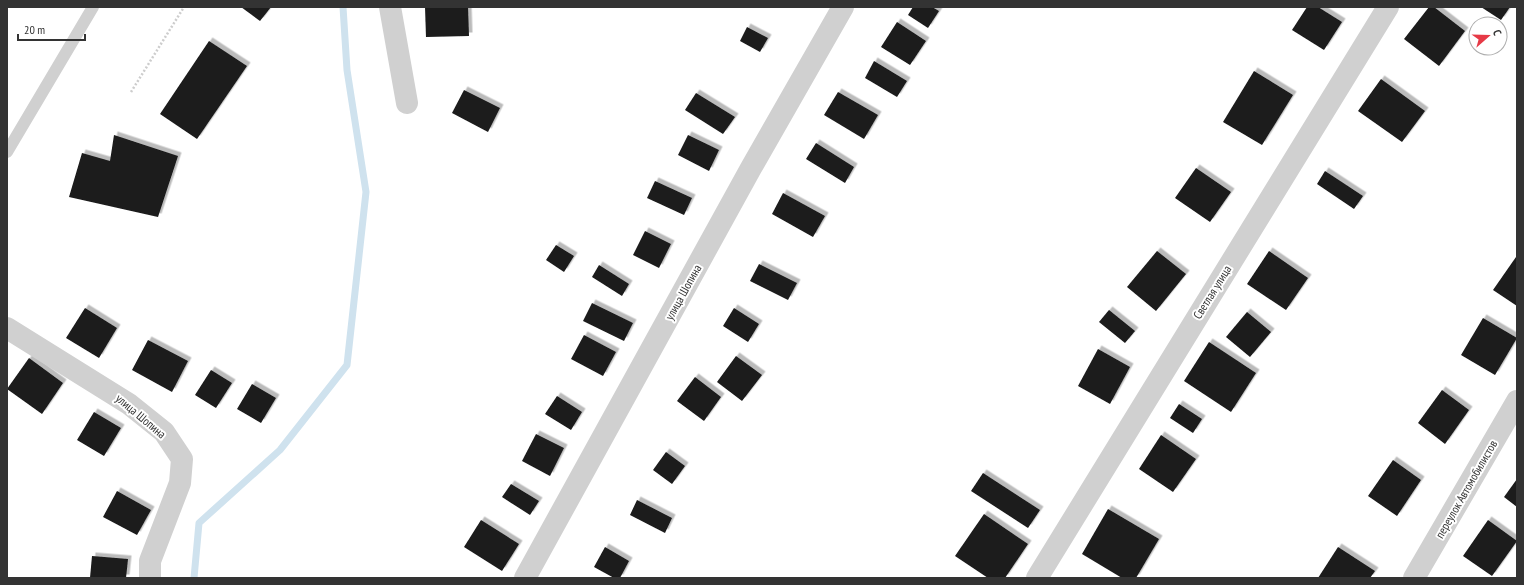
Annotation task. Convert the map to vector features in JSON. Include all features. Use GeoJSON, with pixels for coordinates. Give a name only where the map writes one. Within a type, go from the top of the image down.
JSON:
{"type":"FeatureCollection","features":[{"type":"Feature","properties":{"kind":"street"},"geometry":{"type":"LineString","coordinates":[[390,7],[407,103]]}},
{"type":"Feature","properties":{"kind":"street","name":"улица Шопина"},"geometry":{"type":"LineString","coordinates":[[525,578],[750,168],[843,7]]}},
{"type":"Feature","properties":{"kind":"street","name":"Светлая улица"},"geometry":{"type":"LineString","coordinates":[[1037,578],[1388,7]]}},
{"type":"Feature","properties":{"kind":"street","name":"улица Шопина"},"geometry":{"type":"LineString","coordinates":[[7,328],[129,404],[164,432],[182,459],[180,483],[150,561],[150,578]]}},
{"type":"Feature","properties":{"kind":"street","name":"переулок Автомобилистов"},"geometry":{"type":"LineString","coordinates":[[1414,578],[1517,401]]}},
{"type":"Feature","properties":{"kind":"lane"},"geometry":{"type":"LineString","coordinates":[[7,152],[93,7]]}},
{"type":"Feature","properties":{"kind":"path"},"geometry":{"type":"LineString","coordinates":[[131,92],[184,7]]}},
{"type":"Feature","properties":{"kind":"building"},"geometry":{"type":"Polygon","coordinates":[[[241,7],[271,7],[260,21],[241,7]]]}},
{"type":"Feature","properties":{"kind":"building"},"geometry":{"type":"Polygon","coordinates":[[[425,7],[468,7],[469,36],[426,37],[425,7]]]}},
{"type":"Feature","properties":{"kind":"building"},"geometry":{"type":"Polygon","coordinates":[[[913,7],[932,7],[939,11],[928,28],[908,15],[913,7]]]}},
{"type":"Feature","properties":{"kind":"building"},"geometry":{"type":"Polygon","coordinates":[[[1307,7],[1318,7],[1342,22],[1324,50],[1292,30],[1307,7]]]}},
{"type":"Feature","properties":{"kind":"building"},"geometry":{"type":"Polygon","coordinates":[[[1429,7],[1434,7],[1465,31],[1439,66],[1404,39],[1429,7]]]}},
{"type":"Feature","properties":{"kind":"building"},"geometry":{"type":"Polygon","coordinates":[[[1481,7],[1510,7],[1504,16],[1495,16],[1481,7]]]}},
{"type":"Feature","properties":{"kind":"building"},"geometry":{"type":"Polygon","coordinates":[[[897,22],[926,41],[910,65],[881,47],[897,22]]]}},
{"type":"Feature","properties":{"kind":"building"},"geometry":{"type":"Polygon","coordinates":[[[747,27],[768,38],[760,52],[740,41],[747,27]]]}},
{"type":"Feature","properties":{"kind":"building"},"geometry":{"type":"Polygon","coordinates":[[[209,41],[247,66],[197,139],[160,114],[209,41]]]}},
{"type":"Feature","properties":{"kind":"building"},"geometry":{"type":"Polygon","coordinates":[[[874,61],[907,81],[897,97],[865,78],[874,61]]]}},
{"type":"Feature","properties":{"kind":"building"},"geometry":{"type":"Polygon","coordinates":[[[1254,71],[1293,95],[1262,145],[1223,122],[1254,71]]]}},
{"type":"Feature","properties":{"kind":"building"},"geometry":{"type":"Polygon","coordinates":[[[1381,79],[1425,111],[1402,142],[1358,111],[1381,79]]]}},
{"type":"Feature","properties":{"kind":"building"},"geometry":{"type":"Polygon","coordinates":[[[464,90],[500,108],[488,132],[452,113],[464,90]]]}},
{"type":"Feature","properties":{"kind":"building"},"geometry":{"type":"Polygon","coordinates":[[[838,92],[878,115],[864,139],[824,115],[838,92]]]}},
{"type":"Feature","properties":{"kind":"building"},"geometry":{"type":"Polygon","coordinates":[[[696,93],[735,117],[723,134],[685,110],[696,93]]]}},
{"type":"Feature","properties":{"kind":"building"},"geometry":{"type":"Polygon","coordinates":[[[114,135],[178,156],[158,217],[69,197],[82,153],[110,161],[114,135]]]}},
{"type":"Feature","properties":{"kind":"building"},"geometry":{"type":"Polygon","coordinates":[[[688,135],[719,150],[709,171],[678,155],[688,135]]]}},
{"type":"Feature","properties":{"kind":"building"},"geometry":{"type":"Polygon","coordinates":[[[816,143],[854,167],[845,183],[806,159],[816,143]]]}},
{"type":"Feature","properties":{"kind":"building"},"geometry":{"type":"Polygon","coordinates":[[[1196,168],[1231,192],[1210,222],[1175,198],[1196,168]]]}},
{"type":"Feature","properties":{"kind":"building"},"geometry":{"type":"Polygon","coordinates":[[[1325,171],[1363,196],[1354,209],[1317,184],[1325,171]]]}},
{"type":"Feature","properties":{"kind":"building"},"geometry":{"type":"Polygon","coordinates":[[[655,181],[692,198],[684,215],[647,198],[655,181]]]}},
{"type":"Feature","properties":{"kind":"building"},"geometry":{"type":"Polygon","coordinates":[[[783,193],[825,216],[813,237],[772,214],[783,193]]]}},
{"type":"Feature","properties":{"kind":"building"},"geometry":{"type":"Polygon","coordinates":[[[645,231],[671,244],[659,268],[633,255],[645,231]]]}},
{"type":"Feature","properties":{"kind":"building"},"geometry":{"type":"Polygon","coordinates":[[[556,245],[574,256],[564,272],[546,260],[556,245]]]}},
{"type":"Feature","properties":{"kind":"building"},"geometry":{"type":"Polygon","coordinates":[[[1157,251],[1186,274],[1156,311],[1127,287],[1157,251]]]}},
{"type":"Feature","properties":{"kind":"building"},"geometry":{"type":"Polygon","coordinates":[[[1269,251],[1308,278],[1286,310],[1247,284],[1269,251]]]}},
{"type":"Feature","properties":{"kind":"building"},"geometry":{"type":"Polygon","coordinates":[[[1516,257],[1517,258],[1517,306],[1493,290],[1516,257]]]}},
{"type":"Feature","properties":{"kind":"building"},"geometry":{"type":"Polygon","coordinates":[[[759,264],[797,283],[788,300],[750,281],[759,264]]]}},
{"type":"Feature","properties":{"kind":"building"},"geometry":{"type":"Polygon","coordinates":[[[599,265],[629,284],[622,296],[592,277],[599,265]]]}},
{"type":"Feature","properties":{"kind":"building"},"geometry":{"type":"Polygon","coordinates":[[[592,303],[633,323],[624,341],[583,321],[592,303]]]}},
{"type":"Feature","properties":{"kind":"building"},"geometry":{"type":"Polygon","coordinates":[[[85,308],[117,328],[99,358],[66,338],[85,308]]]}},
{"type":"Feature","properties":{"kind":"building"},"geometry":{"type":"Polygon","coordinates":[[[734,308],[759,324],[748,342],[723,326],[734,308]]]}},
{"type":"Feature","properties":{"kind":"building"},"geometry":{"type":"Polygon","coordinates":[[[1109,310],[1135,331],[1125,343],[1099,322],[1109,310]]]}},
{"type":"Feature","properties":{"kind":"building"},"geometry":{"type":"Polygon","coordinates":[[[1247,312],[1271,332],[1250,357],[1226,337],[1247,312]]]}},
{"type":"Feature","properties":{"kind":"building"},"geometry":{"type":"Polygon","coordinates":[[[1483,318],[1517,338],[1495,375],[1461,355],[1483,318]]]}},
{"type":"Feature","properties":{"kind":"building"},"geometry":{"type":"Polygon","coordinates":[[[584,335],[616,352],[603,376],[571,359],[584,335]]]}},
{"type":"Feature","properties":{"kind":"building"},"geometry":{"type":"Polygon","coordinates":[[[148,340],[188,361],[172,392],[132,370],[148,340]]]}},
{"type":"Feature","properties":{"kind":"building"},"geometry":{"type":"Polygon","coordinates":[[[1209,342],[1256,373],[1231,412],[1184,381],[1209,342]]]}},
{"type":"Feature","properties":{"kind":"building"},"geometry":{"type":"Polygon","coordinates":[[[1098,349],[1130,367],[1110,404],[1078,386],[1098,349]]]}},
{"type":"Feature","properties":{"kind":"building"},"geometry":{"type":"Polygon","coordinates":[[[736,356],[762,375],[742,401],[717,382],[736,356]]]}},
{"type":"Feature","properties":{"kind":"building"},"geometry":{"type":"Polygon","coordinates":[[[29,358],[63,383],[42,414],[7,389],[29,358]]]}},
{"type":"Feature","properties":{"kind":"building"},"geometry":{"type":"Polygon","coordinates":[[[211,370],[232,383],[216,408],[195,395],[211,370]]]}},
{"type":"Feature","properties":{"kind":"building"},"geometry":{"type":"Polygon","coordinates":[[[695,377],[721,397],[704,421],[677,401],[695,377]]]}},
{"type":"Feature","properties":{"kind":"building"},"geometry":{"type":"Polygon","coordinates":[[[252,384],[276,398],[261,423],[237,409],[252,384]]]}},
{"type":"Feature","properties":{"kind":"building"},"geometry":{"type":"Polygon","coordinates":[[[1442,390],[1469,410],[1445,444],[1418,423],[1442,390]]]}},
{"type":"Feature","properties":{"kind":"building"},"geometry":{"type":"Polygon","coordinates":[[[557,396],[582,412],[571,430],[545,414],[557,396]]]}},
{"type":"Feature","properties":{"kind":"building"},"geometry":{"type":"Polygon","coordinates":[[[1179,404],[1202,419],[1193,433],[1170,418],[1179,404]]]}},
{"type":"Feature","properties":{"kind":"building"},"geometry":{"type":"Polygon","coordinates":[[[94,412],[121,428],[104,456],[77,440],[94,412]]]}},
{"type":"Feature","properties":{"kind":"building"},"geometry":{"type":"Polygon","coordinates":[[[536,434],[564,448],[550,476],[522,461],[536,434]]]}},
{"type":"Feature","properties":{"kind":"building"},"geometry":{"type":"Polygon","coordinates":[[[1161,435],[1196,459],[1173,492],[1139,469],[1161,435]]]}},
{"type":"Feature","properties":{"kind":"building"},"geometry":{"type":"Polygon","coordinates":[[[666,452],[685,466],[672,484],[653,470],[666,452]]]}},
{"type":"Feature","properties":{"kind":"building"},"geometry":{"type":"Polygon","coordinates":[[[1393,460],[1421,480],[1397,516],[1368,496],[1393,460]]]}},
{"type":"Feature","properties":{"kind":"building"},"geometry":{"type":"Polygon","coordinates":[[[983,473],[1040,510],[1028,528],[971,491],[983,473]]]}},
{"type":"Feature","properties":{"kind":"building"},"geometry":{"type":"Polygon","coordinates":[[[1517,479],[1517,507],[1504,497],[1517,479]]]}},
{"type":"Feature","properties":{"kind":"building"},"geometry":{"type":"Polygon","coordinates":[[[511,484],[539,501],[530,515],[502,497],[511,484]]]}},
{"type":"Feature","properties":{"kind":"building"},"geometry":{"type":"Polygon","coordinates":[[[117,491],[151,510],[137,535],[103,517],[117,491]]]}},
{"type":"Feature","properties":{"kind":"building"},"geometry":{"type":"Polygon","coordinates":[[[637,500],[672,518],[665,533],[630,515],[637,500]]]}},
{"type":"Feature","properties":{"kind":"building"},"geometry":{"type":"Polygon","coordinates":[[[1108,509],[1159,539],[1136,578],[1122,578],[1082,554],[1108,509]]]}},
{"type":"Feature","properties":{"kind":"building"},"geometry":{"type":"Polygon","coordinates":[[[984,514],[1028,544],[1005,578],[988,578],[955,556],[984,514]]]}},
{"type":"Feature","properties":{"kind":"building"},"geometry":{"type":"Polygon","coordinates":[[[481,520],[519,544],[502,571],[464,547],[481,520]]]}},
{"type":"Feature","properties":{"kind":"building"},"geometry":{"type":"Polygon","coordinates":[[[1488,520],[1517,541],[1492,576],[1463,556],[1488,520]]]}},
{"type":"Feature","properties":{"kind":"building"},"geometry":{"type":"Polygon","coordinates":[[[605,547],[629,561],[620,578],[614,578],[594,567],[605,547]]]}},
{"type":"Feature","properties":{"kind":"building"},"geometry":{"type":"Polygon","coordinates":[[[1338,547],[1375,571],[1370,578],[1318,578],[1338,547]]]}},
{"type":"Feature","properties":{"kind":"building"},"geometry":{"type":"Polygon","coordinates":[[[92,556],[128,559],[126,578],[90,578],[92,556]]]}},
{"type":"Feature","properties":{"kind":"waterway"},"geometry":{"type":"LineString","coordinates":[[194,578],[199,523],[280,450],[347,365],[366,192],[347,70],[343,7]]}}]}
